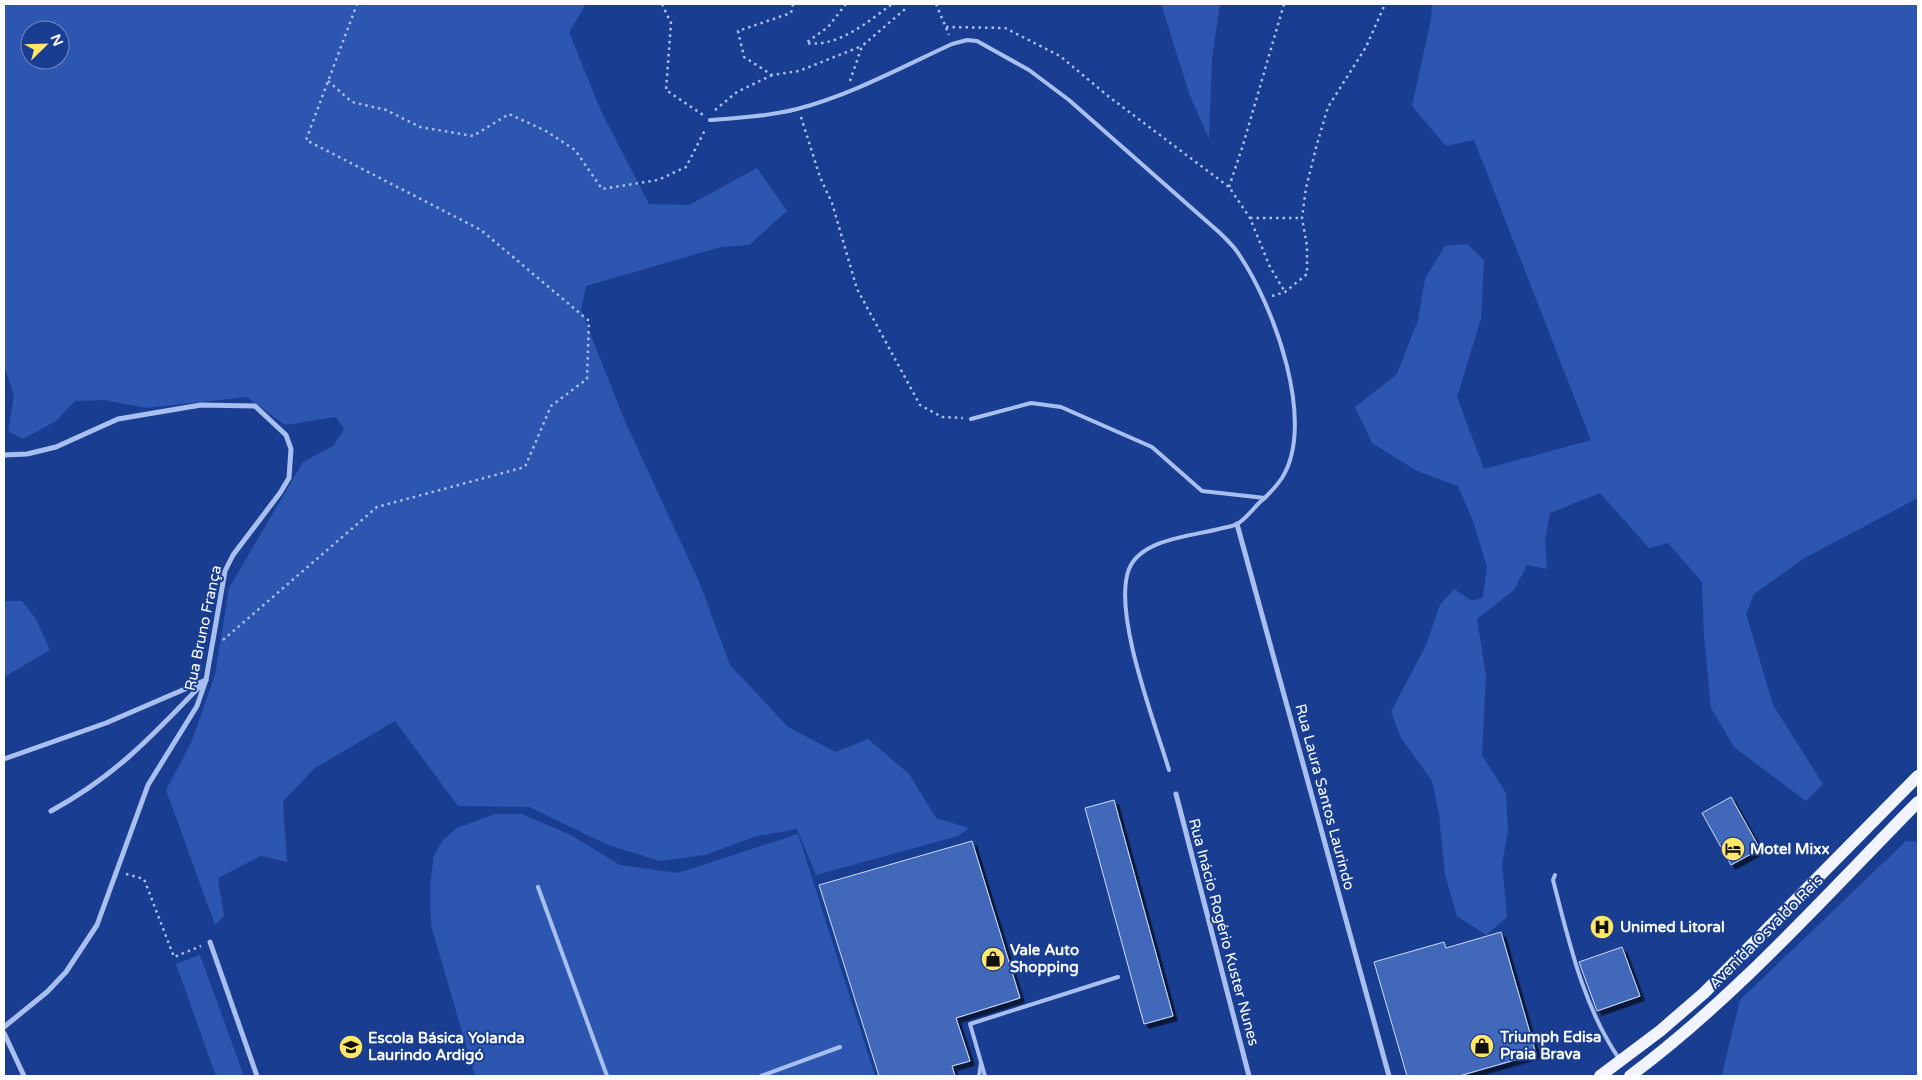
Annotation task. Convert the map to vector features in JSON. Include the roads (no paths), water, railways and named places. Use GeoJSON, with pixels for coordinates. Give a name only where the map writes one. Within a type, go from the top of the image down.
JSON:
{"type":"FeatureCollection","features":[{"type":"Feature","properties":{"kind":"main road","name":"Avenida Osvaldo Reis"},"geometry":{"type":"LineString","coordinates":[[1600,1076],[1621,1062],[1704,993],[1918,776]]}},
{"type":"Feature","properties":{"kind":"main road","name":"Avenida Osvaldo Reis"},"geometry":{"type":"LineString","coordinates":[[1630,1076],[1682,1036],[1740,982],[1918,802]]}},
{"type":"Feature","properties":{"kind":"street","name":"Rua Bruno França"},"geometry":{"type":"LineString","coordinates":[[4,455],[27,454],[56,447],[118,419],[201,405],[255,406],[272,419],[286,435],[292,449],[288,478],[280,493],[234,555],[225,571],[206,680],[198,706],[148,785],[97,925],[66,972],[47,992],[4,1027]]}},
{"type":"Feature","properties":{"kind":"street","name":"Rua Laura Santos Laurindo"},"geometry":{"type":"LineString","coordinates":[[1238,524],[1389,1076]]}},
{"type":"Feature","properties":{"kind":"street"},"geometry":{"type":"LineString","coordinates":[[4,759],[106,723],[206,680]]}},
{"type":"Feature","properties":{"kind":"street"},"geometry":{"type":"LineString","coordinates":[[51,811],[91,788],[115,771],[206,680]]}},
{"type":"Feature","properties":{"kind":"street","name":"Rua Inácio Rogério Kuster Nunes"},"geometry":{"type":"LineString","coordinates":[[1176,794],[1249,1076]]}},
{"type":"Feature","properties":{"kind":"street"},"geometry":{"type":"LineString","coordinates":[[210,942],[258,1076]]}},
{"type":"Feature","properties":{"kind":"street"},"geometry":{"type":"LineString","coordinates":[[4,1033],[24,1076]]}},
{"type":"Feature","properties":{"kind":"lane"},"geometry":{"type":"LineString","coordinates":[[710,120],[764,116],[798,109],[846,91],[952,44],[967,40],[977,41],[1029,70],[1069,100],[1220,233],[1239,254],[1263,298],[1286,361],[1292,391],[1294,426],[1291,454],[1282,478],[1265,498],[1238,524],[1153,544],[1138,555],[1129,568],[1125,585],[1124,607],[1137,663],[1169,770]]}},
{"type":"Feature","properties":{"kind":"lane"},"geometry":{"type":"LineString","coordinates":[[971,419],[1031,403],[1061,407],[1152,447],[1202,491],[1265,498]]}},
{"type":"Feature","properties":{"kind":"lane"},"geometry":{"type":"LineString","coordinates":[[1554,875],[1553,880],[1574,959],[1600,1025],[1621,1062]]}},
{"type":"Feature","properties":{"kind":"lane"},"geometry":{"type":"LineString","coordinates":[[538,887],[607,1076]]}},
{"type":"Feature","properties":{"kind":"lane"},"geometry":{"type":"LineString","coordinates":[[985,1076],[970,1024],[1118,977]]}},
{"type":"Feature","properties":{"kind":"lane"},"geometry":{"type":"LineString","coordinates":[[761,1076],[840,1048]]}},
{"type":"Feature","properties":{"kind":"lane"},"geometry":{"type":"LineString","coordinates":[[979,1076],[981,1061]]}},
{"type":"Feature","properties":{"kind":"place","name":"Motel Mixx"},"geometry":{"type":"Point","coordinates":[1733,849]}},
{"type":"Feature","properties":{"kind":"place","name":"Unimed Litoral"},"geometry":{"type":"Point","coordinates":[1602,927]}},
{"type":"Feature","properties":{"kind":"place","name":"Vale Auto Shopping"},"geometry":{"type":"Point","coordinates":[993,959]}},
{"type":"Feature","properties":{"kind":"place","name":"Triumph Edisa Praia Brava"},"geometry":{"type":"Point","coordinates":[1482,1046]}},
{"type":"Feature","properties":{"kind":"place","name":"Escola Básica Yolanda Laurindo Ardigó"},"geometry":{"type":"Point","coordinates":[351,1047]}}]}
